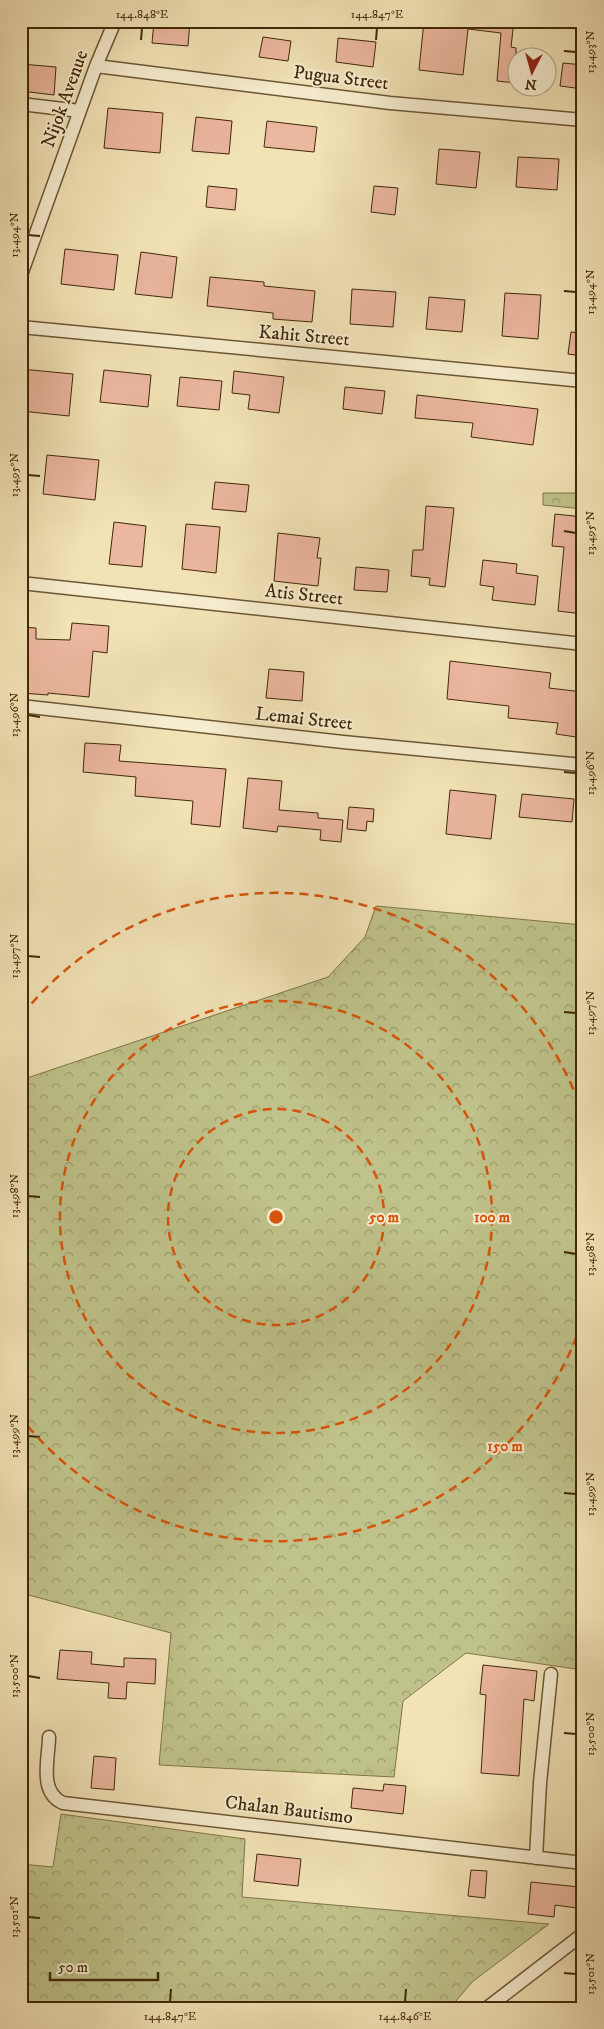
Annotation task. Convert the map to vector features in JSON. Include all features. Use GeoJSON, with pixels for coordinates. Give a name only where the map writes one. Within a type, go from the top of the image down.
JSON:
{"type":"FeatureCollection","features":[{"type":"Feature","properties":{"kind":"street","name":"Nijok Avenue"},"geometry":{"type":"LineString","coordinates":[[21,275],[96,66],[116,21]]}},
{"type":"Feature","properties":{"kind":"street","name":"Pugua Street"},"geometry":{"type":"LineString","coordinates":[[96,66],[390,102],[583,120]]}},
{"type":"Feature","properties":{"kind":"street"},"geometry":{"type":"LineString","coordinates":[[21,104],[80,111]]}},
{"type":"Feature","properties":{"kind":"street","name":"Kahit Street"},"geometry":{"type":"LineString","coordinates":[[21,327],[583,381]]}},
{"type":"Feature","properties":{"kind":"street","name":"Atis Street"},"geometry":{"type":"LineString","coordinates":[[21,584],[583,644]]}},
{"type":"Feature","properties":{"kind":"street","name":"Lemai Street"},"geometry":{"type":"LineString","coordinates":[[21,706],[343,742],[583,765]]}},
{"type":"Feature","properties":{"kind":"street"},"geometry":{"type":"LineString","coordinates":[[536,1858],[540,1784],[551,1674]]}},
{"type":"Feature","properties":{"kind":"street","name":"Chalan Bautismo"},"geometry":{"type":"LineString","coordinates":[[49,1737],[48,1787],[54,1798],[63,1803],[583,1863]]}},
{"type":"Feature","properties":{"kind":"street"},"geometry":{"type":"LineString","coordinates":[[487,2008],[583,1934]]}},
{"type":"Feature","properties":{"kind":"green space"},"geometry":{"type":"Polygon","coordinates":[[[543,493],[583,493],[583,509],[543,505],[543,493]]]}},
{"type":"Feature","properties":{"kind":"green space"},"geometry":{"type":"Polygon","coordinates":[[[376,906],[583,925],[583,1670],[466,1653],[403,1701],[394,1777],[159,1765],[171,1633],[21,1593],[21,1080],[328,977],[365,937],[376,906]]]}},
{"type":"Feature","properties":{"kind":"green space"},"geometry":{"type":"Polygon","coordinates":[[[61,1814],[245,1839],[242,1897],[549,1924],[472,1982],[450,2008],[21,2008],[21,1864],[53,1867],[61,1814]]]}},
{"type":"Feature","properties":{"kind":"building"},"geometry":{"type":"Polygon","coordinates":[[[154,21],[190,21],[188,46],[152,43],[154,21]]]}},
{"type":"Feature","properties":{"kind":"building"},"geometry":{"type":"Polygon","coordinates":[[[424,21],[514,21],[511,47],[516,48],[506,48],[506,82],[497,81],[501,33],[468,29],[463,75],[419,70],[424,21]]]}},
{"type":"Feature","properties":{"kind":"building"},"geometry":{"type":"Polygon","coordinates":[[[263,37],[291,41],[288,61],[259,57],[263,37]]]}},
{"type":"Feature","properties":{"kind":"building"},"geometry":{"type":"Polygon","coordinates":[[[338,38],[376,42],[373,67],[336,62],[338,38]]]}},
{"type":"Feature","properties":{"kind":"building"},"geometry":{"type":"Polygon","coordinates":[[[563,63],[583,65],[583,89],[560,86],[563,63]]]}},
{"type":"Feature","properties":{"kind":"building"},"geometry":{"type":"Polygon","coordinates":[[[21,64],[56,67],[54,95],[21,91],[21,64]]]}},
{"type":"Feature","properties":{"kind":"building"},"geometry":{"type":"Polygon","coordinates":[[[108,108],[163,113],[160,153],[104,148],[108,108]]]}},
{"type":"Feature","properties":{"kind":"building"},"geometry":{"type":"Polygon","coordinates":[[[196,117],[232,121],[229,154],[192,151],[196,117]]]}},
{"type":"Feature","properties":{"kind":"building"},"geometry":{"type":"Polygon","coordinates":[[[267,121],[317,127],[314,152],[264,147],[267,121]]]}},
{"type":"Feature","properties":{"kind":"building"},"geometry":{"type":"Polygon","coordinates":[[[439,149],[480,152],[476,188],[436,184],[439,149]]]}},
{"type":"Feature","properties":{"kind":"building"},"geometry":{"type":"Polygon","coordinates":[[[518,157],[559,159],[557,190],[516,187],[518,157]]]}},
{"type":"Feature","properties":{"kind":"building"},"geometry":{"type":"Polygon","coordinates":[[[208,186],[237,189],[235,210],[206,207],[208,186]]]}},
{"type":"Feature","properties":{"kind":"building"},"geometry":{"type":"Polygon","coordinates":[[[374,186],[398,188],[395,215],[371,212],[374,186]]]}},
{"type":"Feature","properties":{"kind":"building"},"geometry":{"type":"Polygon","coordinates":[[[65,249],[118,255],[114,290],[61,284],[65,249]]]}},
{"type":"Feature","properties":{"kind":"building"},"geometry":{"type":"Polygon","coordinates":[[[141,252],[177,257],[172,298],[135,294],[141,252]]]}},
{"type":"Feature","properties":{"kind":"building"},"geometry":{"type":"Polygon","coordinates":[[[210,277],[264,282],[264,286],[315,291],[312,322],[273,319],[273,313],[207,306],[210,277]]]}},
{"type":"Feature","properties":{"kind":"building"},"geometry":{"type":"Polygon","coordinates":[[[352,289],[396,292],[393,327],[350,324],[352,289]]]}},
{"type":"Feature","properties":{"kind":"building"},"geometry":{"type":"Polygon","coordinates":[[[505,293],[541,295],[538,339],[502,336],[505,293]]]}},
{"type":"Feature","properties":{"kind":"building"},"geometry":{"type":"Polygon","coordinates":[[[429,297],[465,300],[462,332],[426,329],[429,297]]]}},
{"type":"Feature","properties":{"kind":"building"},"geometry":{"type":"Polygon","coordinates":[[[571,332],[583,333],[583,356],[568,354],[571,332]]]}},
{"type":"Feature","properties":{"kind":"building"},"geometry":{"type":"Polygon","coordinates":[[[21,369],[73,374],[69,416],[21,411],[21,369]]]}},
{"type":"Feature","properties":{"kind":"building"},"geometry":{"type":"Polygon","coordinates":[[[104,370],[151,375],[148,407],[100,402],[104,370]]]}},
{"type":"Feature","properties":{"kind":"building"},"geometry":{"type":"Polygon","coordinates":[[[234,371],[284,377],[279,413],[248,409],[250,395],[232,393],[234,371]]]}},
{"type":"Feature","properties":{"kind":"building"},"geometry":{"type":"Polygon","coordinates":[[[180,377],[222,381],[219,410],[177,406],[180,377]]]}},
{"type":"Feature","properties":{"kind":"building"},"geometry":{"type":"Polygon","coordinates":[[[345,387],[385,391],[382,414],[343,409],[345,387]]]}},
{"type":"Feature","properties":{"kind":"building"},"geometry":{"type":"Polygon","coordinates":[[[417,395],[538,409],[533,445],[471,437],[473,423],[415,418],[417,395]]]}},
{"type":"Feature","properties":{"kind":"building"},"geometry":{"type":"Polygon","coordinates":[[[47,455],[99,460],[95,500],[43,494],[47,455]]]}},
{"type":"Feature","properties":{"kind":"building"},"geometry":{"type":"Polygon","coordinates":[[[215,482],[249,485],[246,512],[212,509],[215,482]]]}},
{"type":"Feature","properties":{"kind":"building"},"geometry":{"type":"Polygon","coordinates":[[[426,506],[454,508],[445,587],[429,585],[430,578],[411,576],[413,550],[423,550],[426,506]]]}},
{"type":"Feature","properties":{"kind":"building"},"geometry":{"type":"Polygon","coordinates":[[[555,514],[583,517],[583,614],[558,611],[564,547],[552,546],[555,514]]]}},
{"type":"Feature","properties":{"kind":"building"},"geometry":{"type":"Polygon","coordinates":[[[114,522],[146,526],[142,567],[109,564],[114,522]]]}},
{"type":"Feature","properties":{"kind":"building"},"geometry":{"type":"Polygon","coordinates":[[[186,524],[220,527],[216,573],[182,569],[186,524]]]}},
{"type":"Feature","properties":{"kind":"building"},"geometry":{"type":"Polygon","coordinates":[[[278,533],[320,538],[317,558],[321,558],[318,586],[274,581],[278,533]]]}},
{"type":"Feature","properties":{"kind":"building"},"geometry":{"type":"Polygon","coordinates":[[[483,560],[517,564],[516,573],[538,576],[535,605],[492,600],[494,587],[480,585],[483,560]]]}},
{"type":"Feature","properties":{"kind":"building"},"geometry":{"type":"Polygon","coordinates":[[[356,567],[389,570],[387,592],[354,590],[356,567]]]}},
{"type":"Feature","properties":{"kind":"building"},"geometry":{"type":"Polygon","coordinates":[[[72,623],[109,626],[107,653],[93,651],[89,697],[48,693],[48,695],[21,693],[21,627],[36,628],[36,639],[70,640],[72,623]]]}},
{"type":"Feature","properties":{"kind":"building"},"geometry":{"type":"Polygon","coordinates":[[[450,661],[551,673],[549,688],[583,692],[583,738],[556,734],[558,723],[508,718],[509,706],[447,699],[450,661]]]}},
{"type":"Feature","properties":{"kind":"building"},"geometry":{"type":"Polygon","coordinates":[[[269,669],[304,672],[302,701],[266,698],[269,669]]]}},
{"type":"Feature","properties":{"kind":"building"},"geometry":{"type":"Polygon","coordinates":[[[85,743],[121,745],[119,761],[226,769],[220,827],[191,824],[193,801],[135,796],[136,777],[83,772],[85,743]]]}},
{"type":"Feature","properties":{"kind":"building"},"geometry":{"type":"Polygon","coordinates":[[[248,778],[282,781],[279,810],[318,813],[318,818],[343,820],[341,842],[320,840],[321,830],[278,826],[277,832],[243,828],[248,778]]]}},
{"type":"Feature","properties":{"kind":"building"},"geometry":{"type":"Polygon","coordinates":[[[450,790],[496,795],[491,839],[446,834],[450,790]]]}},
{"type":"Feature","properties":{"kind":"building"},"geometry":{"type":"Polygon","coordinates":[[[522,794],[574,799],[572,822],[519,817],[522,794]]]}},
{"type":"Feature","properties":{"kind":"building"},"geometry":{"type":"Polygon","coordinates":[[[349,807],[374,809],[373,822],[367,821],[366,831],[347,829],[349,807]]]}},
{"type":"Feature","properties":{"kind":"building"},"geometry":{"type":"Polygon","coordinates":[[[60,1650],[92,1652],[91,1664],[124,1667],[124,1658],[156,1659],[155,1684],[127,1682],[126,1699],[108,1698],[109,1683],[57,1679],[60,1650]]]}},
{"type":"Feature","properties":{"kind":"building"},"geometry":{"type":"Polygon","coordinates":[[[483,1665],[537,1671],[534,1701],[524,1699],[519,1776],[481,1773],[486,1695],[480,1694],[483,1665]]]}},
{"type":"Feature","properties":{"kind":"building"},"geometry":{"type":"Polygon","coordinates":[[[94,1756],[116,1758],[114,1790],[91,1788],[94,1756]]]}},
{"type":"Feature","properties":{"kind":"building"},"geometry":{"type":"Polygon","coordinates":[[[384,1784],[406,1786],[403,1814],[351,1808],[353,1788],[383,1791],[384,1784]]]}},
{"type":"Feature","properties":{"kind":"building"},"geometry":{"type":"Polygon","coordinates":[[[257,1854],[301,1859],[298,1886],[254,1881],[257,1854]]]}},
{"type":"Feature","properties":{"kind":"building"},"geometry":{"type":"Polygon","coordinates":[[[471,1870],[487,1871],[485,1898],[468,1896],[471,1870]]]}},
{"type":"Feature","properties":{"kind":"building"},"geometry":{"type":"Polygon","coordinates":[[[531,1882],[579,1887],[577,1908],[555,1905],[554,1917],[528,1914],[531,1882]]]}}]}
